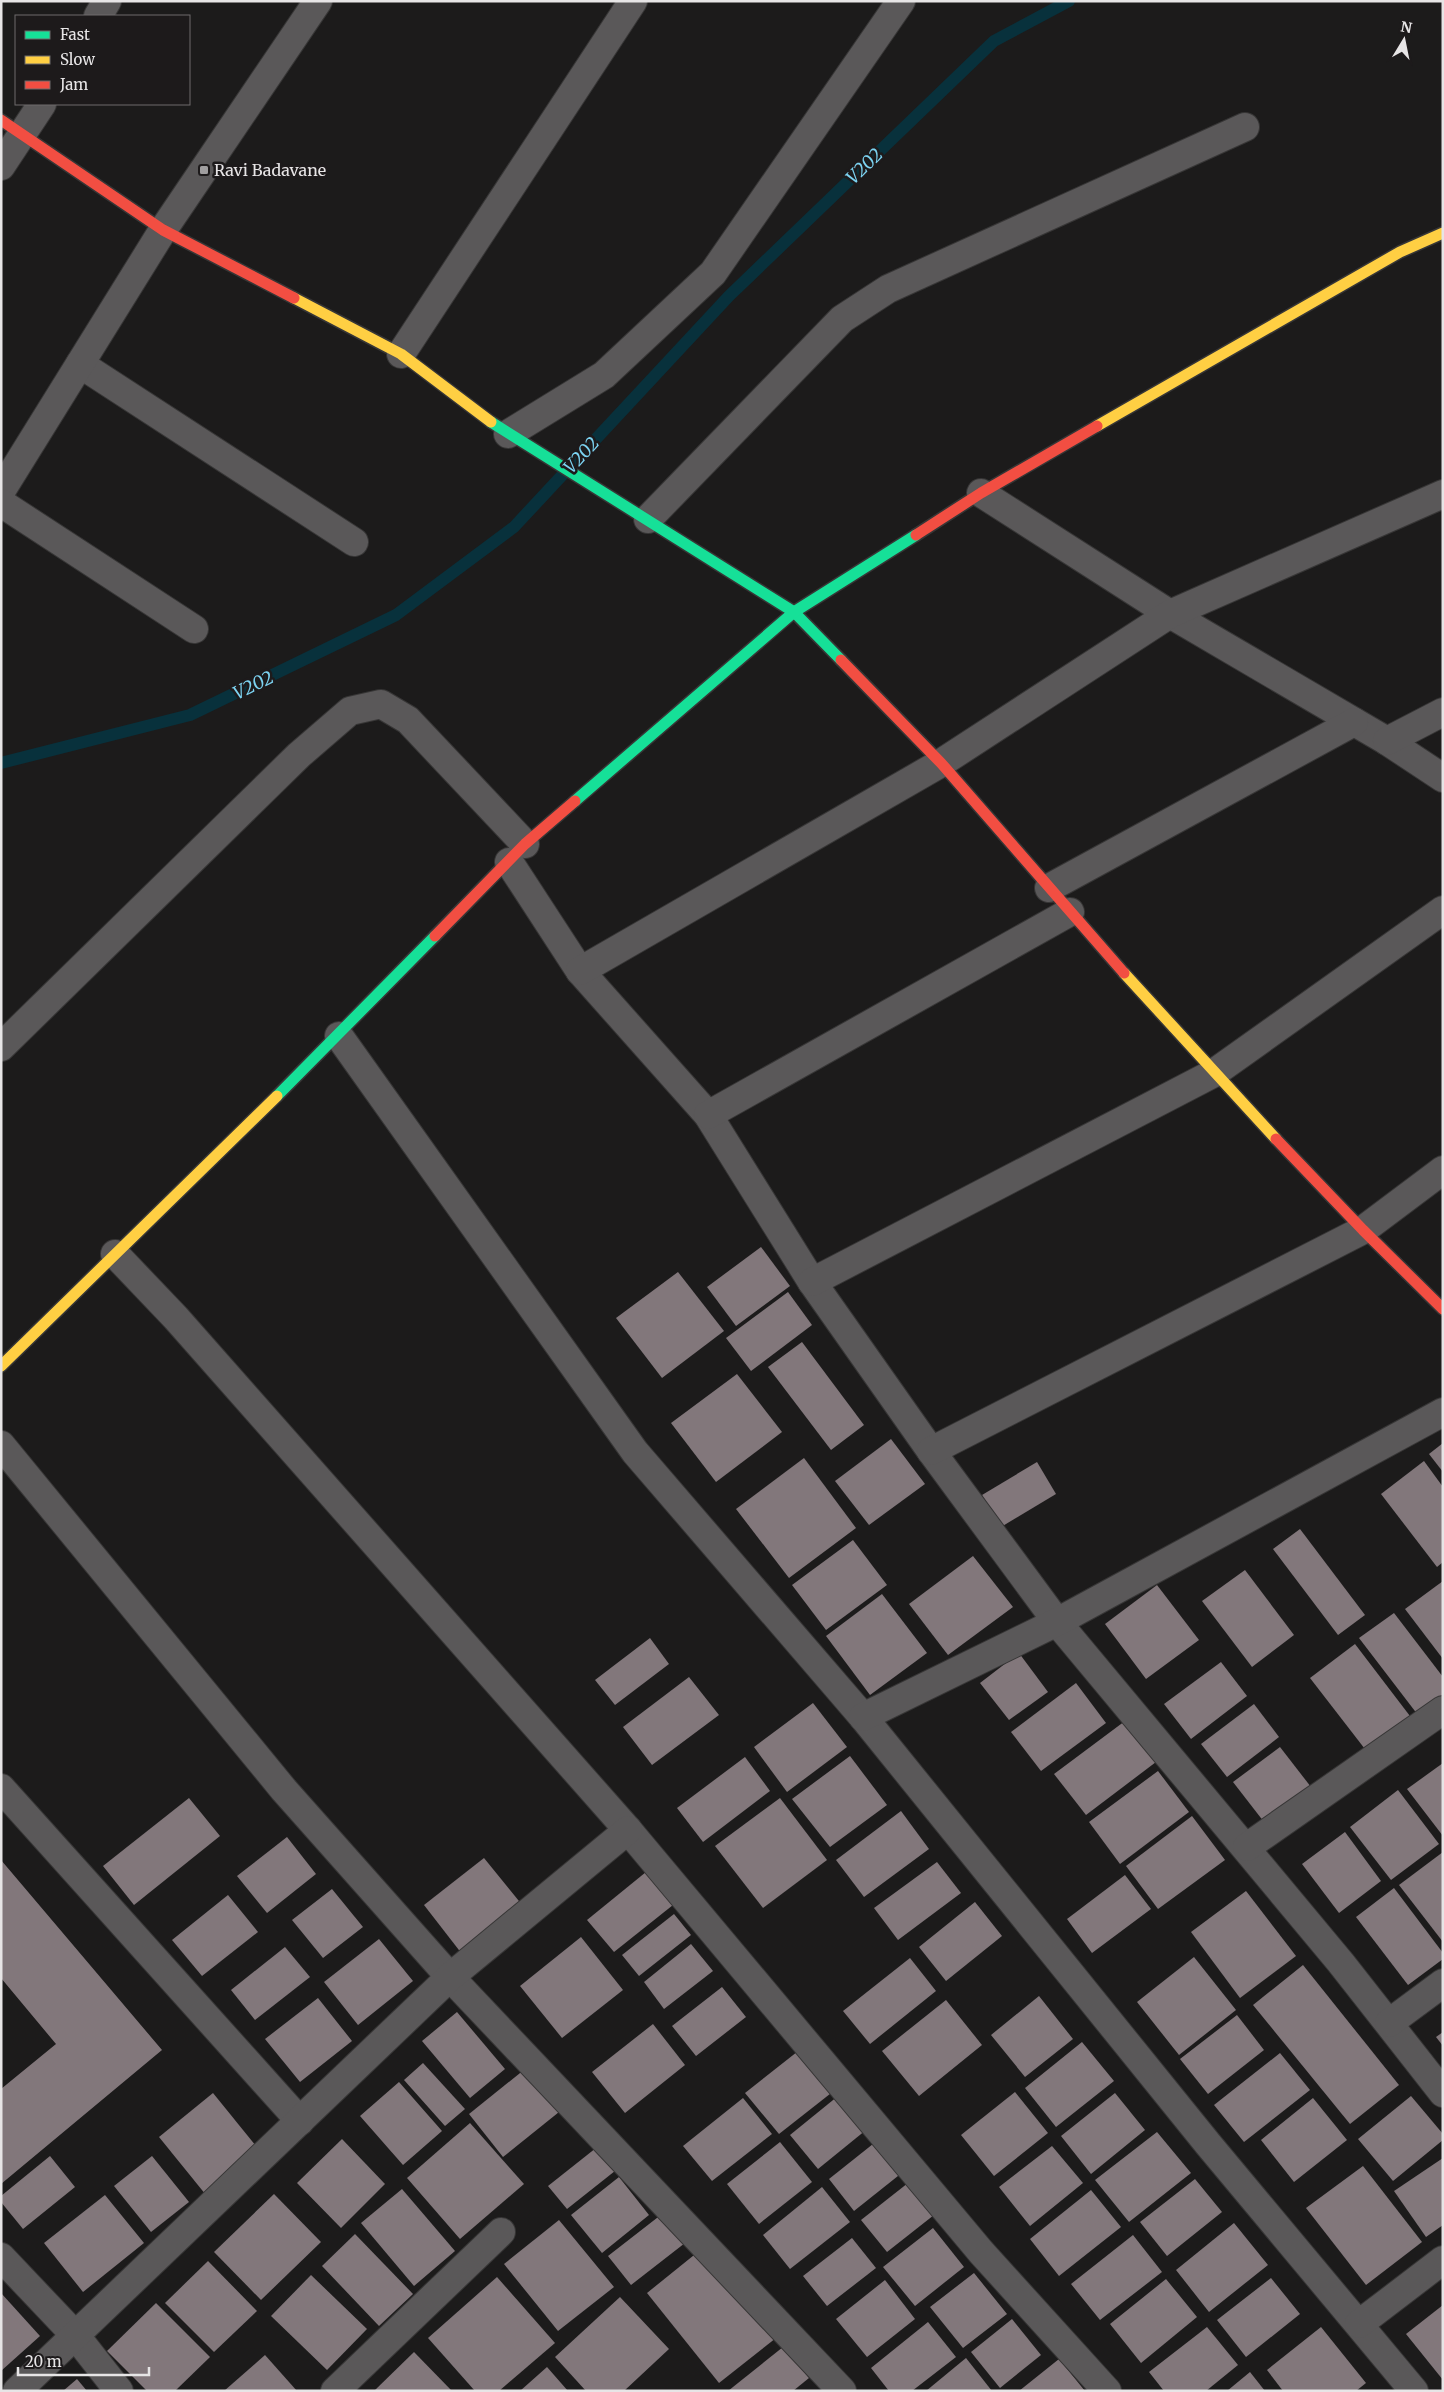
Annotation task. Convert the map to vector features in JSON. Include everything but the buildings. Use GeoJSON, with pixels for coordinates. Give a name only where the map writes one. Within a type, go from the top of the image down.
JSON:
{"type":"FeatureCollection","features":[{"type":"Feature","properties":{"kind":"street"},"geometry":{"type":"LineString","coordinates":[[99,15],[107,1]]}},
{"type":"Feature","properties":{"kind":"street"},"geometry":{"type":"LineString","coordinates":[[1,491],[163,230],[318,1]]}},
{"type":"Feature","properties":{"kind":"street"},"geometry":{"type":"LineString","coordinates":[[401,354],[633,1]]}},
{"type":"Feature","properties":{"kind":"street"},"geometry":{"type":"LineString","coordinates":[[508,434],[604,375],[713,273],[901,1]]}},
{"type":"Feature","properties":{"kind":"street"},"geometry":{"type":"LineString","coordinates":[[1,166],[12,127],[41,105]]}},
{"type":"Feature","properties":{"kind":"street"},"geometry":{"type":"LineString","coordinates":[[12,127],[163,230],[401,354],[508,434],[648,519],[794,612],[941,763],[1070,912],[1214,1073],[1363,1230],[1443,1309]]}},
{"type":"Feature","properties":{"kind":"street"},"geometry":{"type":"LineString","coordinates":[[648,519],[842,319],[888,289],[1245,127]]}},
{"type":"Feature","properties":{"kind":"street"},"geometry":{"type":"LineString","coordinates":[[1,1366],[339,1036],[517,853],[794,612],[980,492],[1400,252],[1443,233]]}},
{"type":"Feature","properties":{"kind":"street"},"geometry":{"type":"LineString","coordinates":[[80,364],[354,542]]}},
{"type":"Feature","properties":{"kind":"street"},"geometry":{"type":"LineString","coordinates":[[980,492],[1170,614],[1387,741],[1443,778]]}},
{"type":"Feature","properties":{"kind":"street"},"geometry":{"type":"LineString","coordinates":[[580,971],[941,763],[1170,614],[1443,494]]}},
{"type":"Feature","properties":{"kind":"street"},"geometry":{"type":"LineString","coordinates":[[1,502],[194,629]]}},
{"type":"Feature","properties":{"kind":"street"},"geometry":{"type":"LineString","coordinates":[[1,1047],[300,755],[350,711],[381,704],[408,720],[517,853],[580,971],[708,1116],[812,1282],[931,1451],[1057,1622],[1246,1847],[1389,2023],[1443,2093]]}},
{"type":"Feature","properties":{"kind":"street"},"geometry":{"type":"LineString","coordinates":[[1387,741],[1443,712]]}},
{"type":"Feature","properties":{"kind":"street"},"geometry":{"type":"LineString","coordinates":[[1049,888],[1354,722]]}},
{"type":"Feature","properties":{"kind":"street"},"geometry":{"type":"LineString","coordinates":[[812,1282],[1214,1073],[1443,910]]}},
{"type":"Feature","properties":{"kind":"street"},"geometry":{"type":"LineString","coordinates":[[708,1116],[1070,912]]}},
{"type":"Feature","properties":{"kind":"street"},"geometry":{"type":"LineString","coordinates":[[339,1036],[635,1452],[863,1717],[1208,2144],[1414,2391]]}},
{"type":"Feature","properties":{"kind":"street"},"geometry":{"type":"LineString","coordinates":[[931,1451],[1363,1230],[1443,1170]]}},
{"type":"Feature","properties":{"kind":"street"},"geometry":{"type":"LineString","coordinates":[[116,1254],[176,1318],[628,1830],[981,2252],[1107,2391]]}},
{"type":"Feature","properties":{"kind":"street"},"geometry":{"type":"LineString","coordinates":[[863,1717],[1057,1622],[1443,1412]]}},
{"type":"Feature","properties":{"kind":"street"},"geometry":{"type":"LineString","coordinates":[[1,1445],[284,1790],[450,1977],[842,2391]]}},
{"type":"Feature","properties":{"kind":"street"},"geometry":{"type":"LineString","coordinates":[[1246,1847],[1443,1710]]}},
{"type":"Feature","properties":{"kind":"street"},"geometry":{"type":"LineString","coordinates":[[1,1788],[300,2121]]}},
{"type":"Feature","properties":{"kind":"street"},"geometry":{"type":"LineString","coordinates":[[17,2391],[450,1977],[628,1830]]}},
{"type":"Feature","properties":{"kind":"street"},"geometry":{"type":"LineString","coordinates":[[1389,2023],[1443,1983]]}},
{"type":"Feature","properties":{"kind":"street"},"geometry":{"type":"LineString","coordinates":[[335,2391],[502,2232]]}},
{"type":"Feature","properties":{"kind":"street"},"geometry":{"type":"LineString","coordinates":[[1,2257],[75,2335],[119,2391]]}},
{"type":"Feature","properties":{"kind":"street"},"geometry":{"type":"LineString","coordinates":[[1359,2324],[1443,2260]]}},
{"type":"Feature","properties":{"kind":"waterway","name":"V202"},"geometry":{"type":"LineString","coordinates":[[1,763],[190,715],[396,615],[514,527],[729,296],[994,41],[1069,1]]}},
{"type":"Feature","properties":{"kind":"traffic: fast"},"geometry":{"type":"LineString","coordinates":[[491,422],[794,612],[841,660]]}},
{"type":"Feature","properties":{"kind":"traffic: fast"},"geometry":{"type":"LineString","coordinates":[[575,801],[794,612],[916,535]]}},
{"type":"Feature","properties":{"kind":"traffic: fast"},"geometry":{"type":"LineString","coordinates":[[277,1096],[435,936]]}},
{"type":"Feature","properties":{"kind":"traffic: slow"},"geometry":{"type":"LineString","coordinates":[[1097,426],[1400,252],[1443,233]]}},
{"type":"Feature","properties":{"kind":"traffic: slow"},"geometry":{"type":"LineString","coordinates":[[294,298],[401,354],[491,422]]}},
{"type":"Feature","properties":{"kind":"traffic: slow"},"geometry":{"type":"LineString","coordinates":[[1124,973],[1276,1139]]}},
{"type":"Feature","properties":{"kind":"traffic: slow"},"geometry":{"type":"LineString","coordinates":[[1,1366],[277,1096]]}},
{"type":"Feature","properties":{"kind":"traffic: jam"},"geometry":{"type":"LineString","coordinates":[[1,120],[163,230],[294,298]]}},
{"type":"Feature","properties":{"kind":"traffic: jam"},"geometry":{"type":"LineString","coordinates":[[916,535],[981,493],[1097,426]]}},
{"type":"Feature","properties":{"kind":"traffic: jam"},"geometry":{"type":"LineString","coordinates":[[841,660],[941,763],[1124,973]]}},
{"type":"Feature","properties":{"kind":"traffic: jam"},"geometry":{"type":"LineString","coordinates":[[435,936],[525,844],[575,801]]}},
{"type":"Feature","properties":{"kind":"traffic: jam"},"geometry":{"type":"LineString","coordinates":[[1276,1139],[1363,1230],[1443,1309]]}},
{"type":"Feature","properties":{"kind":"place","name":"Ravi Badavane"},"geometry":{"type":"Point","coordinates":[204,170]}}]}
